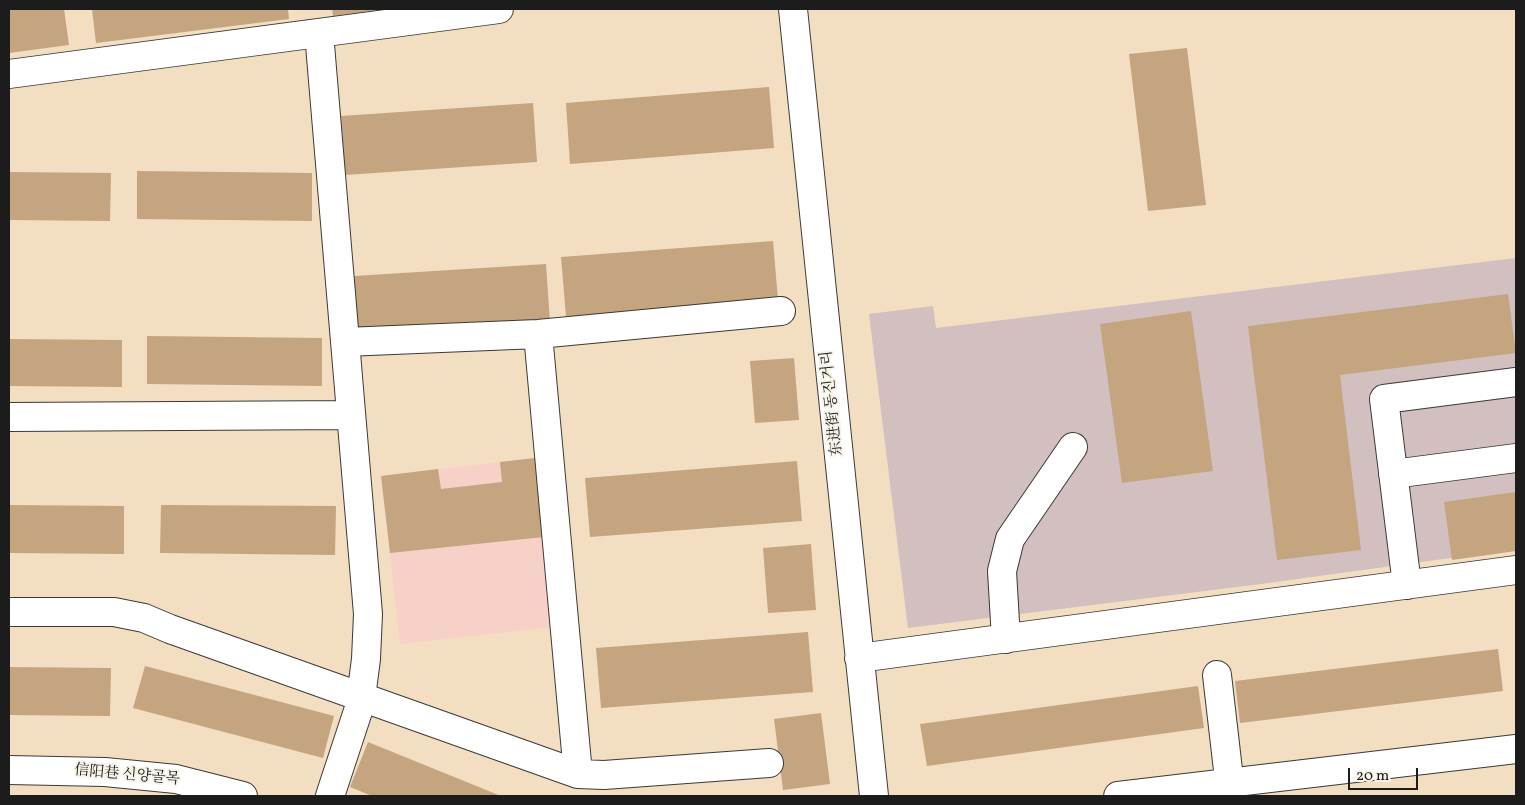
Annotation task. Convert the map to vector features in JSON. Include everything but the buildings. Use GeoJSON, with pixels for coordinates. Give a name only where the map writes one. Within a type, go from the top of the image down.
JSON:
{"type":"FeatureCollection","features":[{"type":"Feature","properties":{"kind":"street"},"geometry":{"type":"LineString","coordinates":[[9,74],[498,9]]}},
{"type":"Feature","properties":{"kind":"street","name":"东进街 동진거리"},"geometry":{"type":"LineString","coordinates":[[793,9],[874,796]]}},
{"type":"Feature","properties":{"kind":"street"},"geometry":{"type":"LineString","coordinates":[[319,33],[368,614],[366,659],[361,697],[346,752],[330,796]]}},
{"type":"Feature","properties":{"kind":"street"},"geometry":{"type":"LineString","coordinates":[[345,342],[538,334],[781,311]]}},
{"type":"Feature","properties":{"kind":"street"},"geometry":{"type":"LineString","coordinates":[[538,334],[578,774]]}},
{"type":"Feature","properties":{"kind":"street"},"geometry":{"type":"LineString","coordinates":[[1407,585],[1384,399],[1516,382]]}},
{"type":"Feature","properties":{"kind":"street"},"geometry":{"type":"LineString","coordinates":[[9,417],[351,415]]}},
{"type":"Feature","properties":{"kind":"street"},"geometry":{"type":"LineString","coordinates":[[1006,639],[1002,571],[1010,539],[1073,448]]}},
{"type":"Feature","properties":{"kind":"street"},"geometry":{"type":"LineString","coordinates":[[1393,474],[1516,458]]}},
{"type":"Feature","properties":{"kind":"street"},"geometry":{"type":"LineString","coordinates":[[859,658],[1516,570]]}},
{"type":"Feature","properties":{"kind":"street"},"geometry":{"type":"LineString","coordinates":[[9,612],[114,612],[144,618],[170,629],[578,774],[604,775],[769,763]]}},
{"type":"Feature","properties":{"kind":"street"},"geometry":{"type":"LineString","coordinates":[[1217,675],[1230,790]]}},
{"type":"Feature","properties":{"kind":"street"},"geometry":{"type":"LineString","coordinates":[[1118,796],[1230,790],[1516,749]]}},
{"type":"Feature","properties":{"kind":"street","name":"信阳巷 신양골목"},"geometry":{"type":"LineString","coordinates":[[9,770],[106,772],[176,779],[243,796]]}},
{"type":"Feature","properties":{"kind":"shaded area"},"geometry":{"type":"Polygon","coordinates":[[[1516,258],[1516,549],[1261,584],[908,628],[869,314],[933,306],[936,328],[1516,258]]]}},
{"type":"Feature","properties":{"kind":"shaded area"},"geometry":{"type":"Polygon","coordinates":[[[535,458],[554,627],[400,644],[381,476],[535,458]]]}}]}
